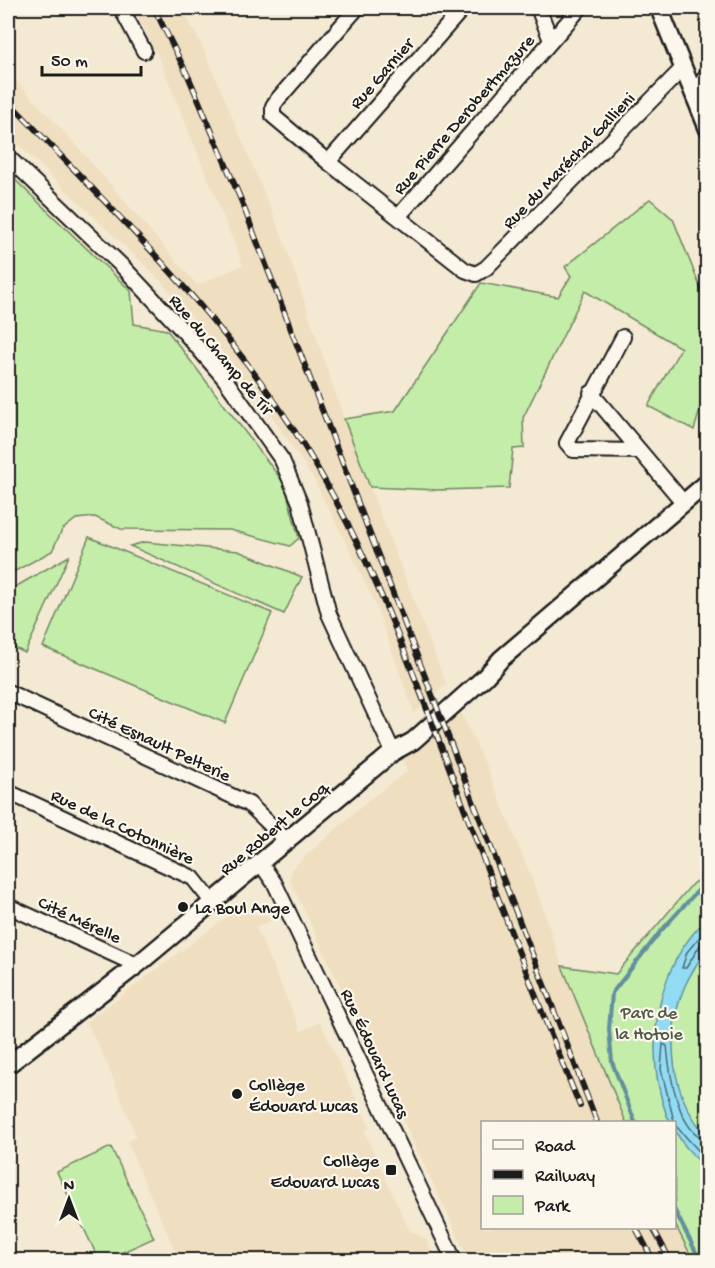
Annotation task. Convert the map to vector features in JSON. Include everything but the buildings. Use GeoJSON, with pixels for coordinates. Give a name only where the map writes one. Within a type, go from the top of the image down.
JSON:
{"type":"FeatureCollection","features":[{"type":"Feature","properties":{"kind":"street"},"geometry":{"type":"LineString","coordinates":[[121,8],[144,51]]}},
{"type":"Feature","properties":{"kind":"street"},"geometry":{"type":"LineString","coordinates":[[357,8],[278,99],[272,111],[276,121],[398,217]]}},
{"type":"Feature","properties":{"kind":"street","name":"Rue Garnier"},"geometry":{"type":"LineString","coordinates":[[327,162],[463,8]]}},
{"type":"Feature","properties":{"kind":"street"},"geometry":{"type":"LineString","coordinates":[[538,8],[551,40]]}},
{"type":"Feature","properties":{"kind":"street","name":"Rue Pierre Derobertmazure"},"geometry":{"type":"LineString","coordinates":[[398,217],[580,8]]}},
{"type":"Feature","properties":{"kind":"street"},"geometry":{"type":"LineString","coordinates":[[659,8],[708,129]]}},
{"type":"Feature","properties":{"kind":"street","name":"Rue du Maréchal Gallieni"},"geometry":{"type":"LineString","coordinates":[[398,217],[465,270],[476,274],[486,268],[683,68]]}},
{"type":"Feature","properties":{"kind":"street"},"geometry":{"type":"LineString","coordinates":[[694,97],[708,72]]}},
{"type":"Feature","properties":{"kind":"street","name":"Rue du Champ de Tir"},"geometry":{"type":"LineString","coordinates":[[8,157],[123,267],[186,334],[224,378],[277,452],[296,490],[329,614],[393,752]]}},
{"type":"Feature","properties":{"kind":"street"},"geometry":{"type":"LineString","coordinates":[[623,337],[591,393],[567,443],[573,450],[639,451]]}},
{"type":"Feature","properties":{"kind":"street"},"geometry":{"type":"LineString","coordinates":[[591,393],[684,502],[708,482]]}},
{"type":"Feature","properties":{"kind":"street","name":"Rue Robert le Coq"},"geometry":{"type":"LineString","coordinates":[[8,1065],[137,966],[288,842],[393,752],[429,714],[467,681],[501,659],[684,502]]}},
{"type":"Feature","properties":{"kind":"street","name":"Cité Esnault Pelterie"},"geometry":{"type":"LineString","coordinates":[[8,692],[249,804],[288,842]]}},
{"type":"Feature","properties":{"kind":"street","name":"Rue de la Cotonnière"},"geometry":{"type":"LineString","coordinates":[[8,792],[193,878],[213,903]]}},
{"type":"Feature","properties":{"kind":"street","name":"Rue Édouard Lucas"},"geometry":{"type":"LineString","coordinates":[[261,864],[275,884],[454,1260]]}},
{"type":"Feature","properties":{"kind":"street","name":"Cité Mérelle"},"geometry":{"type":"LineString","coordinates":[[8,906],[137,966]]}},
{"type":"Feature","properties":{"kind":"shaded area"},"geometry":{"type":"Polygon","coordinates":[[[134,8],[181,8],[202,45],[283,238],[344,419],[446,684],[414,713],[376,606],[344,539],[313,478],[273,418],[224,354],[156,276],[8,135],[8,72],[77,146],[197,285],[243,265],[161,63],[134,8]]]}},
{"type":"Feature","properties":{"kind":"shaded area"},"geometry":{"type":"Polygon","coordinates":[[[460,711],[487,768],[540,899],[562,966],[626,1121],[481,1121],[481,1229],[676,1229],[676,1226],[693,1260],[469,1260],[290,880],[291,869],[371,798],[408,771],[403,758],[460,711]]]}},
{"type":"Feature","properties":{"kind":"shaded area","name":"Collège Édouard Lucas"},"geometry":{"type":"Polygon","coordinates":[[[235,911],[270,917],[270,921],[256,928],[301,1031],[320,1022],[370,1128],[364,1131],[409,1230],[426,1239],[435,1260],[179,1260],[127,1142],[136,1136],[106,1061],[86,1022],[235,911]]]}},
{"type":"Feature","properties":{"kind":"green space"},"geometry":{"type":"Polygon","coordinates":[[[8,173],[131,291],[134,324],[167,330],[284,483],[299,538],[290,546],[230,530],[121,529],[95,517],[76,519],[62,530],[52,551],[8,575],[8,173]]]}},
{"type":"Feature","properties":{"kind":"green space"},"geometry":{"type":"Polygon","coordinates":[[[650,199],[673,219],[707,304],[707,328],[699,332],[706,357],[706,381],[694,430],[648,406],[681,348],[585,291],[523,418],[524,448],[513,449],[509,488],[438,490],[370,487],[344,419],[395,411],[481,283],[558,297],[571,276],[565,267],[650,199]]]}},
{"type":"Feature","properties":{"kind":"green space"},"geometry":{"type":"Polygon","coordinates":[[[89,537],[272,613],[225,723],[43,647],[89,537]]]}},
{"type":"Feature","properties":{"kind":"green space"},"geometry":{"type":"Polygon","coordinates":[[[145,542],[238,551],[302,577],[284,614],[130,546],[145,542]]]}},
{"type":"Feature","properties":{"kind":"green space"},"geometry":{"type":"Polygon","coordinates":[[[69,556],[25,653],[13,647],[8,652],[8,591],[69,556]]]}},
{"type":"Feature","properties":{"kind":"green space","name":"Parc de la Hotoie"},"geometry":{"type":"Polygon","coordinates":[[[707,876],[707,1260],[693,1260],[676,1226],[676,1121],[626,1121],[562,966],[616,974],[693,883],[707,876]]]}},
{"type":"Feature","properties":{"kind":"green space"},"geometry":{"type":"Polygon","coordinates":[[[111,1147],[154,1238],[105,1260],[99,1260],[57,1172],[111,1147]]]}},
{"type":"Feature","properties":{"kind":"water"},"geometry":{"type":"Polygon","coordinates":[[[707,919],[707,944],[684,988],[674,1026],[673,1046],[674,1066],[685,1103],[707,1136],[707,1168],[686,1148],[676,1130],[676,1121],[670,1121],[667,1116],[656,1065],[655,1038],[665,985],[675,961],[689,939],[707,919]]]}},
{"type":"Feature","properties":{"kind":"waterway"},"geometry":{"type":"LineString","coordinates":[[635,1121],[612,1062],[609,1029],[612,993],[660,932],[701,887],[708,884]]}},
{"type":"Feature","properties":{"kind":"waterway"},"geometry":{"type":"LineString","coordinates":[[676,1213],[700,1260]]}},
{"type":"Feature","properties":{"kind":"railway"},"geometry":{"type":"LineString","coordinates":[[154,8],[189,78],[241,200],[597,1121]]}},
{"type":"Feature","properties":{"kind":"railway"},"geometry":{"type":"LineString","coordinates":[[8,101],[129,227],[206,313],[277,405],[330,490],[384,601],[527,975],[580,1106]]}},
{"type":"Feature","properties":{"kind":"railway"},"geometry":{"type":"LineString","coordinates":[[637,1229],[653,1260]]}},
{"type":"Feature","properties":{"kind":"railway"},"geometry":{"type":"LineString","coordinates":[[654,1229],[670,1260]]}},
{"type":"Feature","properties":{"kind":"place","name":"La Boul Ange"},"geometry":{"type":"Point","coordinates":[183,907]}},
{"type":"Feature","properties":{"kind":"place","name":"Collège Édouard Lucas"},"geometry":{"type":"Point","coordinates":[237,1094]}},
{"type":"Feature","properties":{"kind":"place","name":"Collège Edouard Lucas"},"geometry":{"type":"Point","coordinates":[391,1170]}}]}
